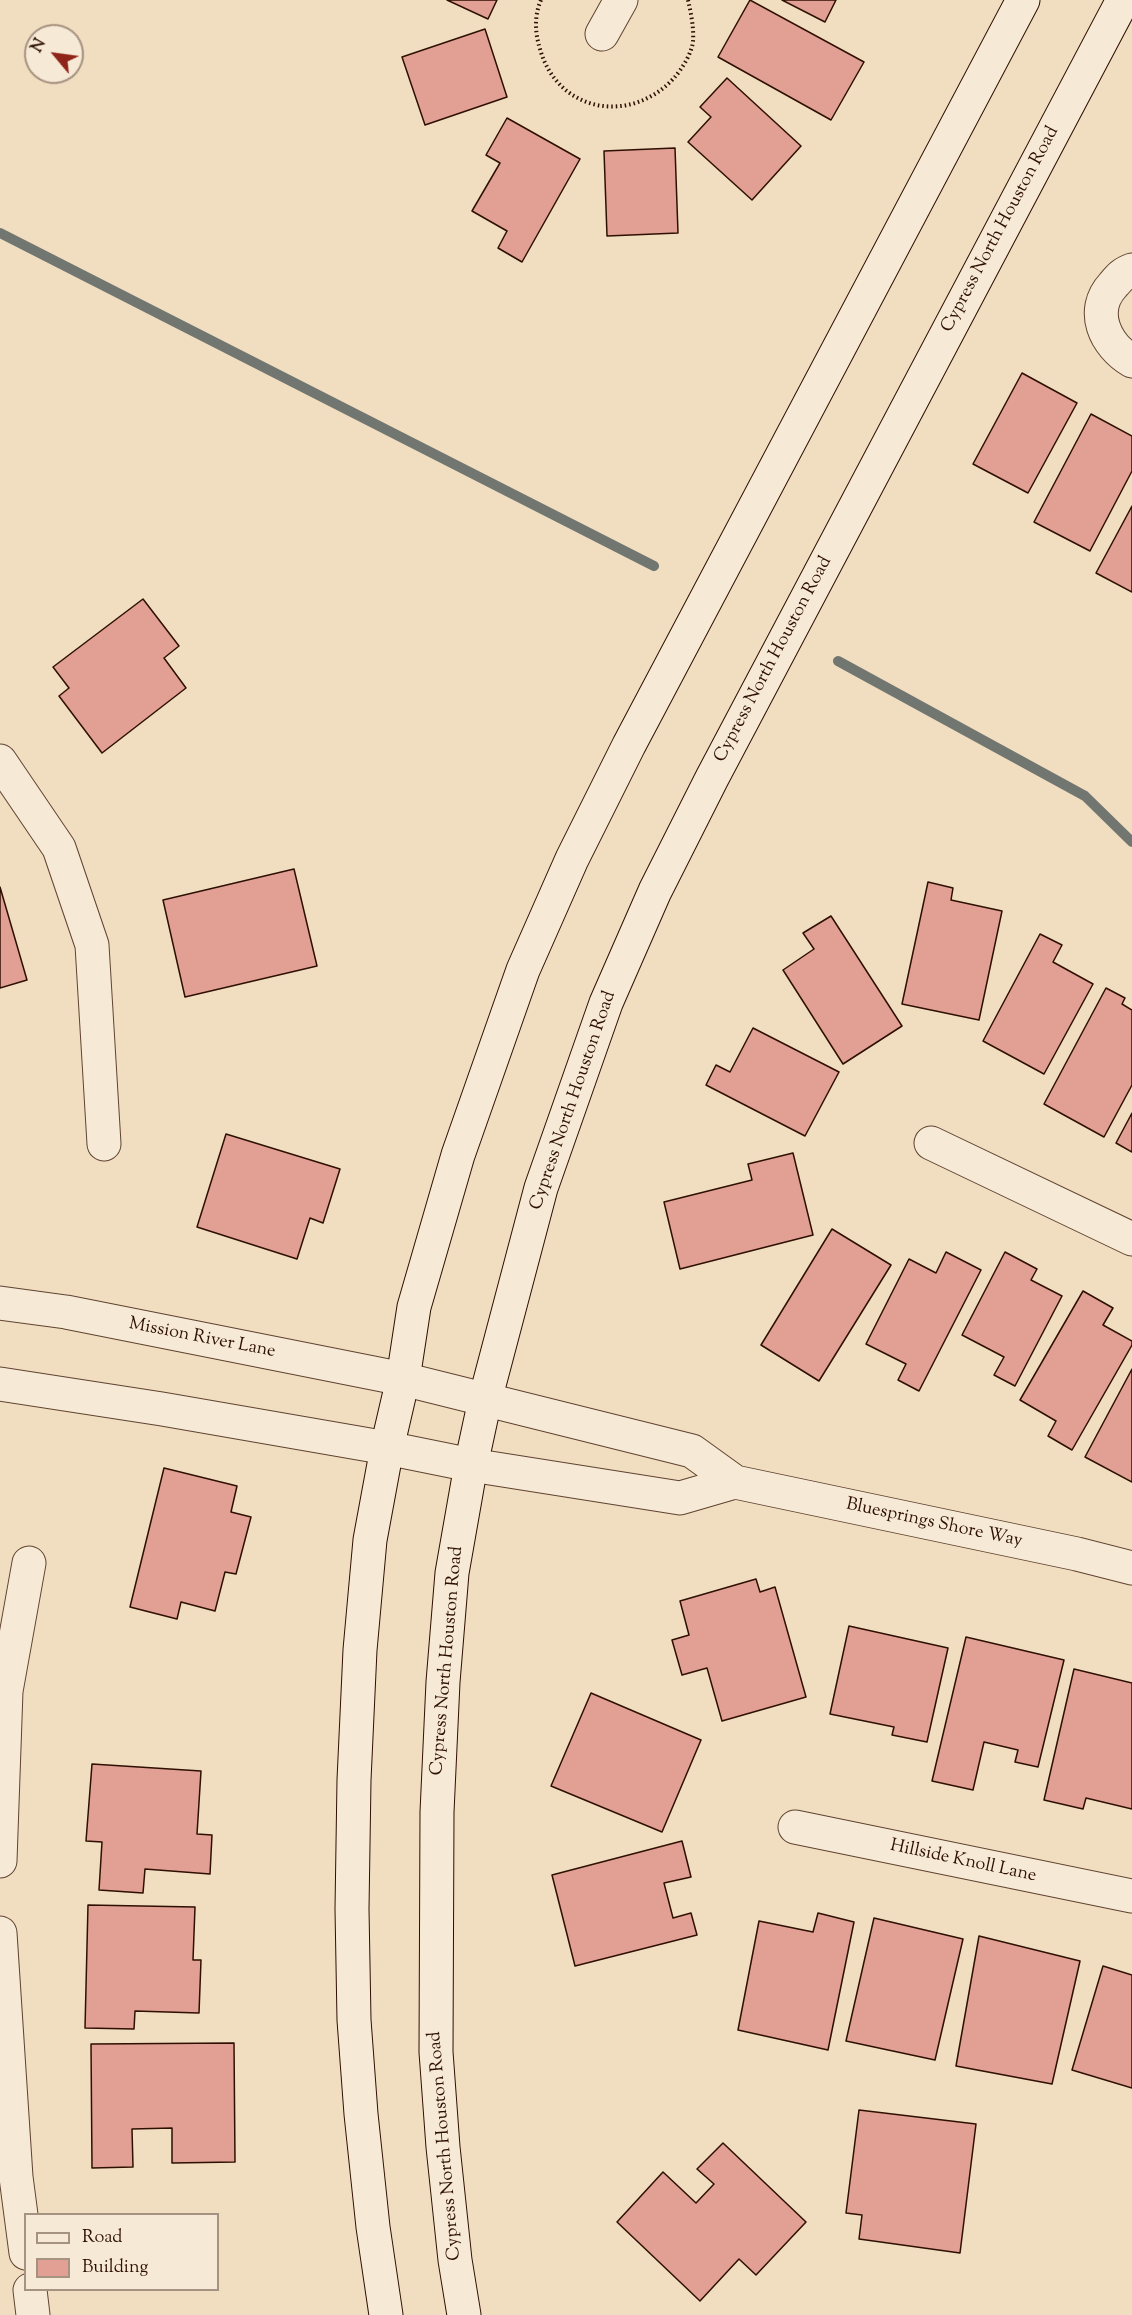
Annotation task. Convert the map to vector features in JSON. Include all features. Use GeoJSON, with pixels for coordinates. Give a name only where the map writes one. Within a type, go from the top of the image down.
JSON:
{"type":"FeatureCollection","features":[{"type":"Feature","properties":{"kind":"main road"},"geometry":{"type":"LineString","coordinates":[[603,34],[621,0]]}},
{"type":"Feature","properties":{"kind":"main road"},"geometry":{"type":"LineString","coordinates":[[386,2315],[373,2227],[354,2020],[352,1909],[354,1780],[360,1650],[370,1540],[387,1448],[403,1379],[414,1307],[458,1155],[524,970],[572,859],[629,745],[1023,0]]}},
{"type":"Feature","properties":{"kind":"main road","name":"Cypress North Houston Road"},"geometry":{"type":"LineString","coordinates":[[464,2315],[455,2260],[436,2052],[437,1812],[443,1682],[452,1573],[471,1465],[485,1400],[541,1188],[606,1003],[655,891],[712,778],[1123,0]]}},
{"type":"Feature","properties":{"kind":"main road"},"geometry":{"type":"LineString","coordinates":[[1132,270],[1125,272],[1106,293],[1101,320],[1110,344],[1132,361]]}},
{"type":"Feature","properties":{"kind":"main road"},"geometry":{"type":"LineString","coordinates":[[0,761],[59,848],[92,945],[104,1144]]}},
{"type":"Feature","properties":{"kind":"main road"},"geometry":{"type":"LineString","coordinates":[[931,1143],[1132,1239]]}},
{"type":"Feature","properties":{"kind":"main road","name":"Mission River Lane"},"geometry":{"type":"LineString","coordinates":[[0,1303],[66,1312],[403,1379]]}},
{"type":"Feature","properties":{"kind":"main road","name":"Bluesprings Shore Way"},"geometry":{"type":"LineString","coordinates":[[403,1379],[692,1451],[735,1482],[1132,1568]]}},
{"type":"Feature","properties":{"kind":"main road"},"geometry":{"type":"LineString","coordinates":[[0,1384],[162,1408],[387,1448]]}},
{"type":"Feature","properties":{"kind":"main road","name":"Bluesprings Shore Way"},"geometry":{"type":"LineString","coordinates":[[387,1448],[471,1465],[680,1498],[735,1482]]}},
{"type":"Feature","properties":{"kind":"main road"},"geometry":{"type":"LineString","coordinates":[[0,1862],[6,1691],[29,1563]]}},
{"type":"Feature","properties":{"kind":"main road","name":"Hillside Knoll Lane"},"geometry":{"type":"LineString","coordinates":[[795,1827],[1132,1896]]}},
{"type":"Feature","properties":{"kind":"main road"},"geometry":{"type":"LineString","coordinates":[[0,1933],[16,2176],[24,2238]]}},
{"type":"Feature","properties":{"kind":"main road"},"geometry":{"type":"LineString","coordinates":[[30,2291],[33,2315]]}},
{"type":"Feature","properties":{"kind":"building"},"geometry":{"type":"Polygon","coordinates":[[[447,0],[497,0],[488,19],[447,0]]]}},
{"type":"Feature","properties":{"kind":"building"},"geometry":{"type":"Polygon","coordinates":[[[750,0],[864,62],[831,120],[718,57],[750,0]]]}},
{"type":"Feature","properties":{"kind":"building"},"geometry":{"type":"Polygon","coordinates":[[[782,0],[836,0],[825,22],[782,0]]]}},
{"type":"Feature","properties":{"kind":"building"},"geometry":{"type":"Polygon","coordinates":[[[485,29],[507,97],[425,125],[402,57],[485,29]]]}},
{"type":"Feature","properties":{"kind":"building"},"geometry":{"type":"Polygon","coordinates":[[[727,78],[801,146],[752,200],[688,142],[711,117],[700,107],[727,78]]]}},
{"type":"Feature","properties":{"kind":"building"},"geometry":{"type":"Polygon","coordinates":[[[507,118],[580,159],[522,262],[498,248],[507,231],[472,211],[500,163],[486,155],[507,118]]]}},
{"type":"Feature","properties":{"kind":"building"},"geometry":{"type":"Polygon","coordinates":[[[675,148],[678,233],[607,236],[604,151],[675,148]]]}},
{"type":"Feature","properties":{"kind":"building"},"geometry":{"type":"Polygon","coordinates":[[[1022,373],[1077,403],[1028,493],[973,464],[1022,373]]]}},
{"type":"Feature","properties":{"kind":"building"},"geometry":{"type":"Polygon","coordinates":[[[1091,414],[1132,436],[1132,471],[1090,551],[1034,522],[1091,414]]]}},
{"type":"Feature","properties":{"kind":"building"},"geometry":{"type":"Polygon","coordinates":[[[1132,506],[1132,592],[1096,573],[1132,506]]]}},
{"type":"Feature","properties":{"kind":"building"},"geometry":{"type":"Polygon","coordinates":[[[143,599],[179,646],[164,658],[186,688],[102,753],[59,696],[69,688],[53,667],[143,599]]]}},
{"type":"Feature","properties":{"kind":"building"},"geometry":{"type":"Polygon","coordinates":[[[294,869],[317,966],[185,997],[163,900],[294,869]]]}},
{"type":"Feature","properties":{"kind":"building"},"geometry":{"type":"Polygon","coordinates":[[[928,882],[953,888],[951,900],[1002,911],[979,1020],[902,1004],[928,882]]]}},
{"type":"Feature","properties":{"kind":"building"},"geometry":{"type":"Polygon","coordinates":[[[0,887],[27,980],[0,988],[0,887]]]}},
{"type":"Feature","properties":{"kind":"building"},"geometry":{"type":"Polygon","coordinates":[[[831,916],[902,1026],[843,1064],[783,970],[814,949],[803,933],[831,916]]]}},
{"type":"Feature","properties":{"kind":"building"},"geometry":{"type":"Polygon","coordinates":[[[1040,934],[1062,945],[1053,962],[1093,984],[1044,1074],[983,1041],[1040,934]]]}},
{"type":"Feature","properties":{"kind":"building"},"geometry":{"type":"Polygon","coordinates":[[[1106,988],[1125,998],[1122,1004],[1132,1010],[1132,1085],[1104,1137],[1044,1104],[1106,988]]]}},
{"type":"Feature","properties":{"kind":"building"},"geometry":{"type":"Polygon","coordinates":[[[753,1028],[839,1072],[805,1136],[706,1085],[716,1065],[730,1072],[753,1028]]]}},
{"type":"Feature","properties":{"kind":"building"},"geometry":{"type":"Polygon","coordinates":[[[1132,1113],[1132,1152],[1116,1143],[1132,1113]]]}},
{"type":"Feature","properties":{"kind":"building"},"geometry":{"type":"Polygon","coordinates":[[[226,1134],[340,1169],[323,1223],[310,1218],[297,1259],[197,1227],[226,1134]]]}},
{"type":"Feature","properties":{"kind":"building"},"geometry":{"type":"Polygon","coordinates":[[[793,1153],[813,1235],[680,1269],[664,1202],[752,1180],[748,1164],[793,1153]]]}},
{"type":"Feature","properties":{"kind":"building"},"geometry":{"type":"Polygon","coordinates":[[[832,1229],[891,1265],[819,1381],[761,1345],[832,1229]]]}},
{"type":"Feature","properties":{"kind":"building"},"geometry":{"type":"Polygon","coordinates":[[[946,1252],[981,1270],[919,1391],[898,1380],[906,1364],[866,1344],[909,1259],[936,1273],[946,1252]]]}},
{"type":"Feature","properties":{"kind":"building"},"geometry":{"type":"Polygon","coordinates":[[[1005,1252],[1037,1269],[1031,1280],[1062,1296],[1015,1386],[994,1375],[1004,1357],[962,1335],[1005,1252]]]}},
{"type":"Feature","properties":{"kind":"building"},"geometry":{"type":"Polygon","coordinates":[[[1083,1291],[1113,1308],[1103,1325],[1132,1341],[1132,1345],[1072,1450],[1048,1436],[1056,1421],[1020,1400],[1083,1291]]]}},
{"type":"Feature","properties":{"kind":"building"},"geometry":{"type":"Polygon","coordinates":[[[1132,1369],[1132,1482],[1085,1457],[1132,1369]]]}},
{"type":"Feature","properties":{"kind":"building"},"geometry":{"type":"Polygon","coordinates":[[[164,1468],[237,1486],[231,1512],[251,1517],[236,1574],[225,1572],[215,1611],[181,1602],[177,1619],[130,1607],[164,1468]]]}},
{"type":"Feature","properties":{"kind":"building"},"geometry":{"type":"Polygon","coordinates":[[[756,1579],[760,1592],[775,1587],[806,1697],[722,1721],[707,1668],[682,1675],[672,1640],[689,1635],[680,1601],[756,1579]]]}},
{"type":"Feature","properties":{"kind":"building"},"geometry":{"type":"Polygon","coordinates":[[[849,1626],[948,1648],[927,1742],[892,1735],[894,1727],[830,1714],[849,1626]]]}},
{"type":"Feature","properties":{"kind":"building"},"geometry":{"type":"Polygon","coordinates":[[[966,1637],[1064,1660],[1038,1767],[1015,1762],[1018,1750],[984,1742],[973,1790],[932,1781],[966,1637]]]}},
{"type":"Feature","properties":{"kind":"building"},"geometry":{"type":"Polygon","coordinates":[[[1074,1669],[1132,1683],[1132,1809],[1086,1798],[1083,1809],[1044,1800],[1074,1669]]]}},
{"type":"Feature","properties":{"kind":"building"},"geometry":{"type":"Polygon","coordinates":[[[591,1693],[701,1740],[662,1832],[551,1786],[591,1693]]]}},
{"type":"Feature","properties":{"kind":"building"},"geometry":{"type":"Polygon","coordinates":[[[92,1764],[201,1771],[197,1834],[212,1835],[210,1874],[145,1869],[143,1893],[99,1890],[102,1842],[86,1841],[92,1764]]]}},
{"type":"Feature","properties":{"kind":"building"},"geometry":{"type":"Polygon","coordinates":[[[682,1841],[691,1877],[664,1883],[673,1918],[691,1913],[697,1935],[575,1966],[552,1875],[682,1841]]]}},
{"type":"Feature","properties":{"kind":"building"},"geometry":{"type":"Polygon","coordinates":[[[88,1905],[195,1907],[193,1960],[201,1960],[199,2013],[135,2011],[134,2029],[85,2028],[88,1905]]]}},
{"type":"Feature","properties":{"kind":"building"},"geometry":{"type":"Polygon","coordinates":[[[818,1913],[854,1922],[828,2050],[738,2030],[759,1921],[813,1932],[818,1913]]]}},
{"type":"Feature","properties":{"kind":"building"},"geometry":{"type":"Polygon","coordinates":[[[874,1918],[963,1939],[935,2060],[846,2041],[874,1918]]]}},
{"type":"Feature","properties":{"kind":"building"},"geometry":{"type":"Polygon","coordinates":[[[979,1936],[1080,1961],[1052,2084],[956,2066],[979,1936]]]}},
{"type":"Feature","properties":{"kind":"building"},"geometry":{"type":"Polygon","coordinates":[[[1103,1966],[1132,1975],[1132,2088],[1072,2070],[1103,1966]]]}},
{"type":"Feature","properties":{"kind":"building"},"geometry":{"type":"Polygon","coordinates":[[[234,2043],[235,2162],[172,2163],[172,2128],[132,2129],[133,2167],[92,2168],[91,2044],[234,2043]]]}},
{"type":"Feature","properties":{"kind":"building"},"geometry":{"type":"Polygon","coordinates":[[[859,2110],[976,2124],[960,2253],[859,2239],[862,2215],[846,2213],[859,2110]]]}},
{"type":"Feature","properties":{"kind":"building"},"geometry":{"type":"Polygon","coordinates":[[[723,2143],[806,2222],[756,2275],[739,2259],[700,2301],[617,2222],[663,2172],[696,2203],[714,2184],[697,2169],[723,2143]]]}},
{"type":"Feature","properties":{"kind":"waterway"},"geometry":{"type":"LineString","coordinates":[[0,233],[654,566]]}},
{"type":"Feature","properties":{"kind":"waterway"},"geometry":{"type":"LineString","coordinates":[[838,661],[1085,796],[1132,842]]}}]}
